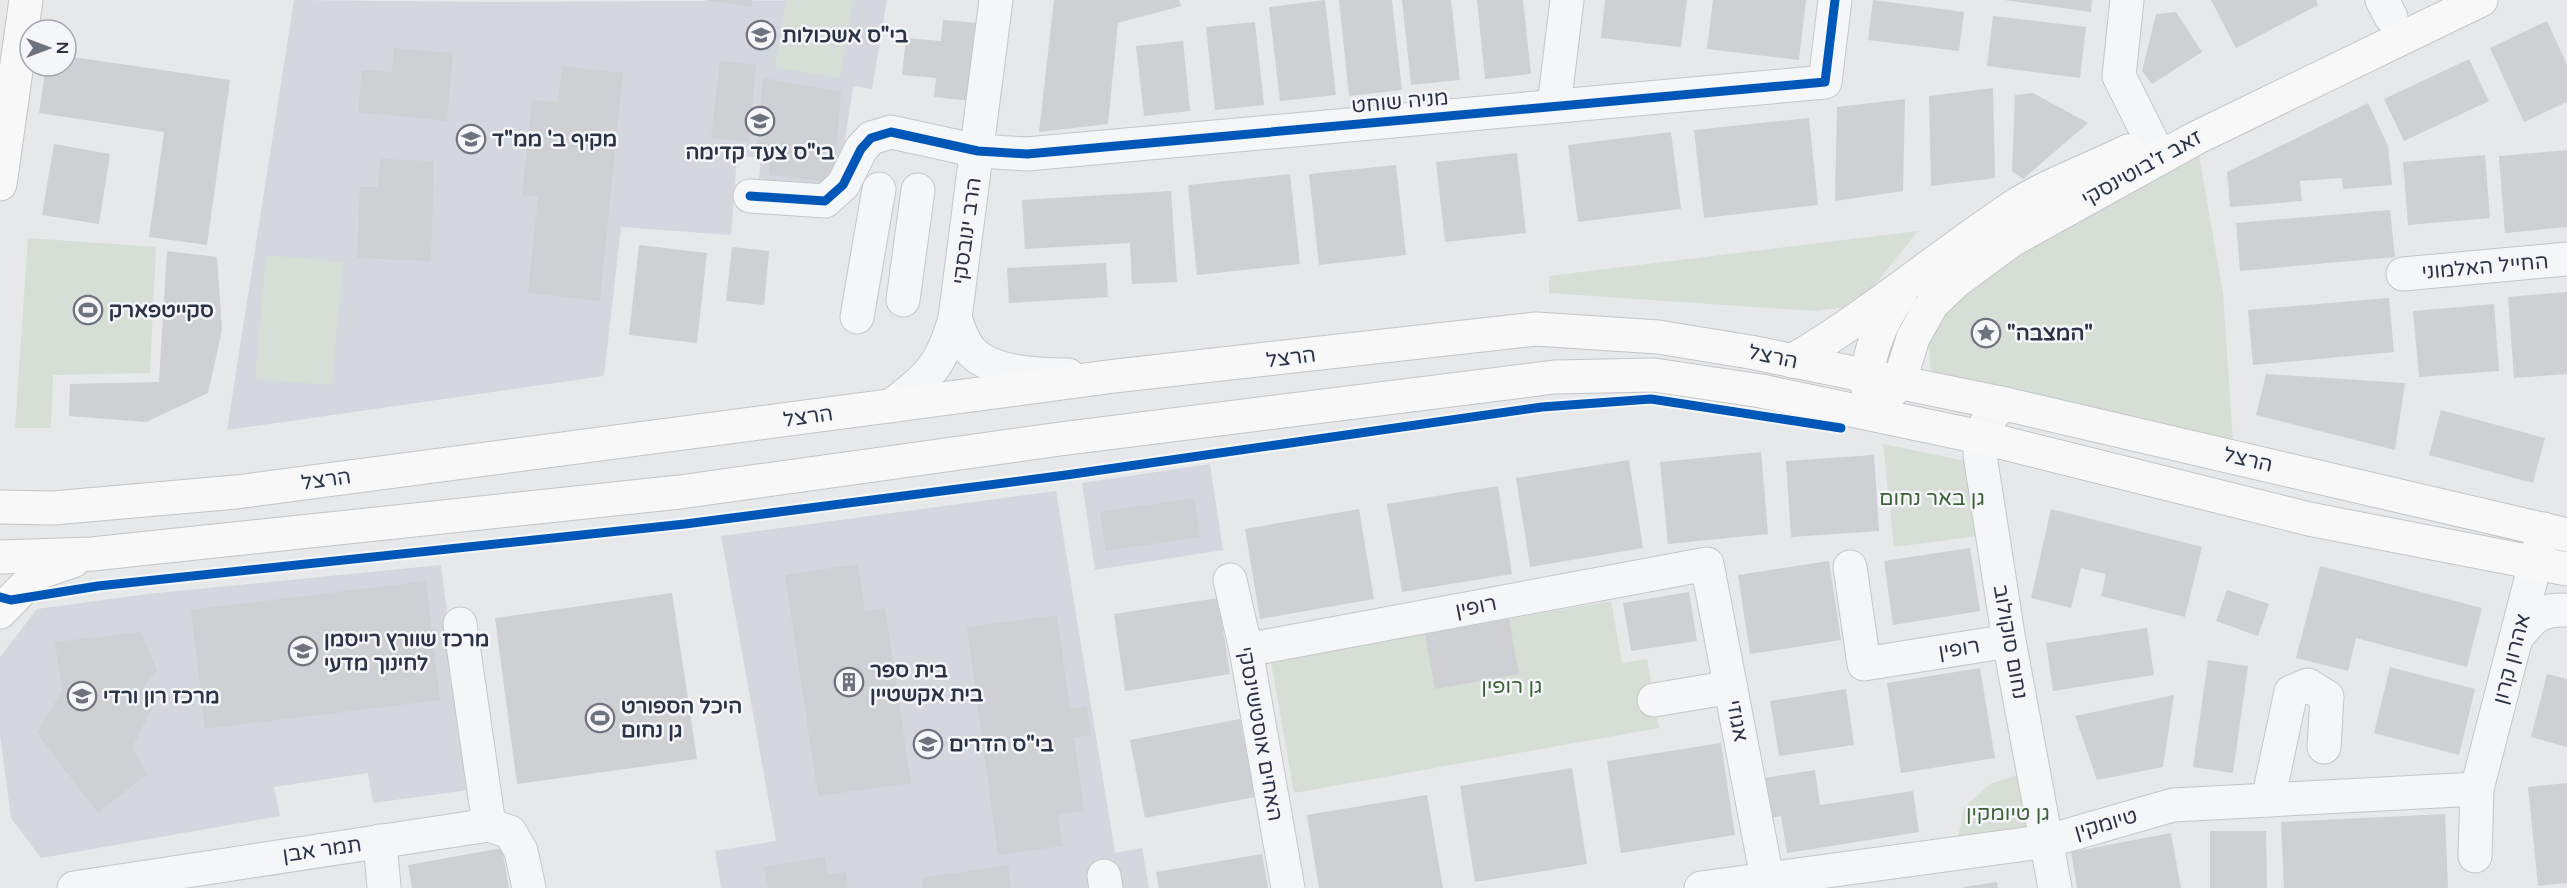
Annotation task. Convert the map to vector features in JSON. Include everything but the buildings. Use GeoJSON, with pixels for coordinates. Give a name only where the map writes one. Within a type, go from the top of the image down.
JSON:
{"type":"FeatureCollection","features":[{"type":"Feature","properties":{"kind":"main road"},"geometry":{"type":"LineString","coordinates":[[0,184],[26,0]]}},
{"type":"Feature","properties":{"kind":"main road","name":"זאב ז'בוטינסקי"},"geometry":{"type":"LineString","coordinates":[[1792,361],[1845,330],[1929,266],[2016,206],[2151,140],[2387,9],[2427,0]]}},
{"type":"Feature","properties":{"kind":"main road","name":"זאב ז'בוטינסקי"},"geometry":{"type":"LineString","coordinates":[[1872,414],[1899,383],[1913,338],[1932,304],[1955,282],[2012,240],[2196,138],[2481,0]]}},
{"type":"Feature","properties":{"kind":"main road"},"geometry":{"type":"LineString","coordinates":[[1872,414],[1865,376],[1888,312],[1908,284],[1929,266]]}},
{"type":"Feature","properties":{"kind":"main road","name":"הרצל"},"geometry":{"type":"LineString","coordinates":[[0,507],[53,508],[236,492],[1115,376],[1536,328],[1658,337],[1792,361],[2005,404],[2556,532]]}},
{"type":"Feature","properties":{"kind":"main road","name":"הרצל"},"geometry":{"type":"LineString","coordinates":[[0,557],[92,554],[680,492],[1060,439],[1554,377],[1654,375],[1761,391],[1872,414],[1980,437],[2309,519],[2567,569]]}},
{"type":"Feature","properties":{"kind":"main road"},"geometry":{"type":"LineString","coordinates":[[0,488],[53,508]]}},
{"type":"Feature","properties":{"kind":"main road"},"geometry":{"type":"LineString","coordinates":[[0,612],[38,573],[92,554]]}},
{"type":"Feature","properties":{"kind":"street","name":"הרב ינובסקי"},"geometry":{"type":"LineString","coordinates":[[891,406],[922,381],[945,354],[955,318],[996,0]]}},
{"type":"Feature","properties":{"kind":"street"},"geometry":{"type":"LineString","coordinates":[[1554,106],[1567,0]]}},
{"type":"Feature","properties":{"kind":"street","name":"מניה שוחט"},"geometry":{"type":"LineString","coordinates":[[750,196],[825,201],[843,185],[861,149],[871,138],[891,132],[978,151],[1027,154],[1826,82],[1835,0]]}},
{"type":"Feature","properties":{"kind":"street"},"geometry":{"type":"LineString","coordinates":[[2127,0],[2119,76],[2151,140]]}},
{"type":"Feature","properties":{"kind":"street"},"geometry":{"type":"LineString","coordinates":[[857,317],[879,189]]}},
{"type":"Feature","properties":{"kind":"street"},"geometry":{"type":"LineString","coordinates":[[903,300],[918,190]]}},
{"type":"Feature","properties":{"kind":"street"},"geometry":{"type":"LineString","coordinates":[[872,238],[965,234]]}},
{"type":"Feature","properties":{"kind":"street","name":"החייל האלמוני"},"geometry":{"type":"LineString","coordinates":[[2403,274],[2567,259]]}},
{"type":"Feature","properties":{"kind":"street"},"geometry":{"type":"LineString","coordinates":[[955,318],[973,352],[990,363],[1041,375],[1115,376]]}},
{"type":"Feature","properties":{"kind":"street"},"geometry":{"type":"LineString","coordinates":[[1980,437],[1986,421],[2005,404]]}},
{"type":"Feature","properties":{"kind":"street","name":"נחום סוקולוב"},"geometry":{"type":"LineString","coordinates":[[1980,437],[1980,455],[2009,641],[2048,840],[2055,888]]}},
{"type":"Feature","properties":{"kind":"street","name":"אהרון קרון"},"geometry":{"type":"LineString","coordinates":[[2475,856],[2477,789],[2518,636],[2534,561],[2556,532]]}},
{"type":"Feature","properties":{"kind":"street","name":"רופין"},"geometry":{"type":"LineString","coordinates":[[1246,650],[1707,564]]}},
{"type":"Feature","properties":{"kind":"street","name":"אגוזי"},"geometry":{"type":"LineString","coordinates":[[1707,564],[1767,878]]}},
{"type":"Feature","properties":{"kind":"street","name":"רופין"},"geometry":{"type":"LineString","coordinates":[[1850,567],[1864,664],[2009,641]]}},
{"type":"Feature","properties":{"kind":"street","name":"האחים אוסטשינסקי"},"geometry":{"type":"LineString","coordinates":[[1230,580],[1246,650],[1288,888]]}},
{"type":"Feature","properties":{"kind":"street"},"geometry":{"type":"LineString","coordinates":[[2518,636],[2532,617],[2549,609],[2567,610]]}},
{"type":"Feature","properties":{"kind":"street"},"geometry":{"type":"LineString","coordinates":[[460,624],[466,720],[489,825],[510,832],[521,851],[529,888]]}},
{"type":"Feature","properties":{"kind":"street"},"geometry":{"type":"LineString","coordinates":[[2268,800],[2291,692],[2308,685],[2327,697],[2324,747]]}},
{"type":"Feature","properties":{"kind":"street"},"geometry":{"type":"LineString","coordinates":[[1654,700],[1731,687]]}},
{"type":"Feature","properties":{"kind":"street","name":"טיומקין"},"geometry":{"type":"LineString","coordinates":[[1701,888],[2048,840],[2173,806],[2477,789]]}},
{"type":"Feature","properties":{"kind":"street","name":"תמר אבן"},"geometry":{"type":"LineString","coordinates":[[94,886],[489,825]]}},
{"type":"Feature","properties":{"kind":"street"},"geometry":{"type":"LineString","coordinates":[[380,841],[384,888]]}},
{"type":"Feature","properties":{"kind":"shaded area","name":"מקיף ב' ממ\"ד"},"geometry":{"type":"Polygon","coordinates":[[[294,0],[488,2],[887,0],[872,89],[853,86],[841,168],[824,188],[773,187],[759,179],[761,157],[737,156],[731,235],[621,227],[604,376],[227,430],[294,0]]]}},
{"type":"Feature","properties":{"kind":"shaded area"},"geometry":{"type":"Polygon","coordinates":[[[1210,464],[1223,550],[1095,570],[1082,483],[1210,464]]]}},
{"type":"Feature","properties":{"kind":"shaded area","name":"בי\"ס הדרים"},"geometry":{"type":"Polygon","coordinates":[[[1056,491],[1115,853],[1142,848],[1149,888],[721,888],[715,851],[776,841],[721,536],[1056,491]]]}},
{"type":"Feature","properties":{"kind":"shaded area","name":"מרכז שוורץ רייסמן לחינוך מדעי"},"geometry":{"type":"Polygon","coordinates":[[[441,565],[469,790],[373,803],[368,773],[274,787],[280,816],[41,858],[11,818],[0,735],[0,657],[37,609],[147,594],[441,565]]]}},
{"type":"Feature","properties":{"kind":"green space"},"geometry":{"type":"Polygon","coordinates":[[[786,0],[853,0],[840,78],[775,67],[786,0]]]}},
{"type":"Feature","properties":{"kind":"green space"},"geometry":{"type":"Polygon","coordinates":[[[2196,138],[2223,293],[2234,457],[1946,393],[1930,367],[1929,338],[1932,304],[2196,138]]]}},
{"type":"Feature","properties":{"kind":"green space"},"geometry":{"type":"Polygon","coordinates":[[[1918,231],[1858,306],[1815,311],[1549,293],[1549,276],[1918,231]]]}},
{"type":"Feature","properties":{"kind":"green space","name":"סקייטפארק"},"geometry":{"type":"Polygon","coordinates":[[[28,238],[156,247],[150,373],[53,375],[51,428],[15,428],[28,238]]]}},
{"type":"Feature","properties":{"kind":"green space"},"geometry":{"type":"Polygon","coordinates":[[[266,255],[343,262],[332,385],[255,379],[266,255]]]}},
{"type":"Feature","properties":{"kind":"green space","name":"גן באר נחום"},"geometry":{"type":"Polygon","coordinates":[[[1883,444],[1975,463],[1986,535],[1894,547],[1883,444]]]}},
{"type":"Feature","properties":{"kind":"green space","name":"גן רופין"},"geometry":{"type":"Polygon","coordinates":[[[1611,601],[1622,663],[1647,659],[1659,728],[1294,793],[1271,661],[1611,601]]]}},
{"type":"Feature","properties":{"kind":"green space","name":"גן טיומקין"},"geometry":{"type":"Polygon","coordinates":[[[2034,770],[2048,841],[1955,853],[1964,808],[1990,784],[2034,770]]]}},
{"type":"Feature","properties":{"kind":"cycle path"},"geometry":{"type":"LineString","coordinates":[[750,196],[825,201],[843,185],[861,149],[871,138],[891,132],[978,151],[1027,154],[1825,82],[1835,0]]}},
{"type":"Feature","properties":{"kind":"cycle path"},"geometry":{"type":"LineString","coordinates":[[0,597],[11,600],[98,586],[685,524],[1066,475],[1542,407],[1651,399],[1841,428]]}},
{"type":"Feature","properties":{"kind":"place","name":"בי\"ס אשכולות"},"geometry":{"type":"Point","coordinates":[761,35]}},
{"type":"Feature","properties":{"kind":"place","name":"בי\"ס צעד קדימה"},"geometry":{"type":"Point","coordinates":[760,121]}},
{"type":"Feature","properties":{"kind":"place","name":"מקיף ב' ממ\"ד"},"geometry":{"type":"Point","coordinates":[471,139]}},
{"type":"Feature","properties":{"kind":"place","name":"סקייטפארק"},"geometry":{"type":"Point","coordinates":[88,310]}},
{"type":"Feature","properties":{"kind":"place","name":"\"המצבה\""},"geometry":{"type":"Point","coordinates":[1986,333]}},
{"type":"Feature","properties":{"kind":"place","name":"מרכז שוורץ רייסמן לחינוך מדעי"},"geometry":{"type":"Point","coordinates":[303,651]}},
{"type":"Feature","properties":{"kind":"place","name":"בית ספר בית אקשטיין"},"geometry":{"type":"Point","coordinates":[849,682]}},
{"type":"Feature","properties":{"kind":"place","name":"מרכז רון ורדי"},"geometry":{"type":"Point","coordinates":[82,696]}},
{"type":"Feature","properties":{"kind":"place","name":"היכל הספורט גן נחום"},"geometry":{"type":"Point","coordinates":[600,718]}},
{"type":"Feature","properties":{"kind":"place","name":"בי\"ס הדרים"},"geometry":{"type":"Point","coordinates":[928,744]}}]}
